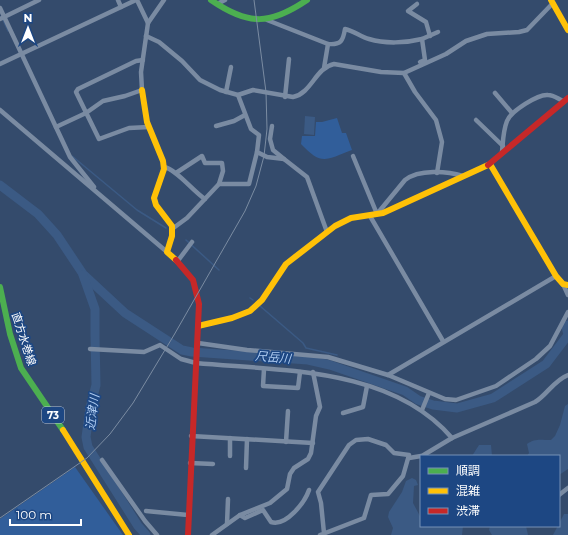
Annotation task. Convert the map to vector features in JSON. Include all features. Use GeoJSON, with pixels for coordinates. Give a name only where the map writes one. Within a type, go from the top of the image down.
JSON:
{"type":"FeatureCollection","features":[{"type":"Feature","properties":{"kind":"main road"},"geometry":{"type":"LineString","coordinates":[[211,0],[236,14],[267,20],[279,17],[307,0]]}},
{"type":"Feature","properties":{"kind":"main road"},"geometry":{"type":"LineString","coordinates":[[552,2],[568,30]]}},
{"type":"Feature","properties":{"kind":"main road"},"geometry":{"type":"LineString","coordinates":[[142,90],[149,127],[164,166],[155,202],[169,220],[172,229],[172,236],[167,252],[195,285],[198,343],[191,436],[188,535]]}},
{"type":"Feature","properties":{"kind":"main road"},"geometry":{"type":"LineString","coordinates":[[198,326],[232,318],[250,311],[262,300],[286,264],[298,253],[344,221],[377,214],[490,164],[503,149],[565,99]]}},
{"type":"Feature","properties":{"kind":"main road"},"geometry":{"type":"LineString","coordinates":[[490,164],[556,276],[566,284]]}},
{"type":"Feature","properties":{"kind":"main road","name":"直方水巻線"},"geometry":{"type":"LineString","coordinates":[[0,287],[10,334],[21,368],[85,463],[129,535]]}},
{"type":"Feature","properties":{"kind":"street"},"geometry":{"type":"LineString","coordinates":[[2,18],[39,0]]}},
{"type":"Feature","properties":{"kind":"street"},"geometry":{"type":"LineString","coordinates":[[118,0],[121,7]]}},
{"type":"Feature","properties":{"kind":"street"},"geometry":{"type":"LineString","coordinates":[[0,64],[136,0],[148,23]]}},
{"type":"Feature","properties":{"kind":"street"},"geometry":{"type":"LineString","coordinates":[[56,127],[86,113],[103,101],[142,90],[143,60],[148,23],[164,0]]}},
{"type":"Feature","properties":{"kind":"street"},"geometry":{"type":"LineString","coordinates":[[217,4],[225,0]]}},
{"type":"Feature","properties":{"kind":"street"},"geometry":{"type":"LineString","coordinates":[[324,68],[334,64],[381,72],[404,73],[446,54],[466,41],[487,34],[527,30],[552,2]]}},
{"type":"Feature","properties":{"kind":"street"},"geometry":{"type":"LineString","coordinates":[[417,4],[408,11],[426,22],[430,36]]}},
{"type":"Feature","properties":{"kind":"street"},"geometry":{"type":"LineString","coordinates":[[0,8],[2,18],[70,157],[97,192]]}},
{"type":"Feature","properties":{"kind":"street"},"geometry":{"type":"LineString","coordinates":[[267,20],[328,44],[337,45],[344,39],[345,29],[368,39],[410,42],[422,39],[438,32]]}},
{"type":"Feature","properties":{"kind":"street"},"geometry":{"type":"LineString","coordinates":[[146,36],[159,42],[182,61],[200,80],[226,92],[238,95],[253,90],[285,97],[297,96],[309,87],[324,68],[328,44]]}},
{"type":"Feature","properties":{"kind":"street"},"geometry":{"type":"LineString","coordinates":[[404,73],[425,60],[422,39]]}},
{"type":"Feature","properties":{"kind":"street"},"geometry":{"type":"LineString","coordinates":[[285,97],[289,59]]}},
{"type":"Feature","properties":{"kind":"street"},"geometry":{"type":"LineString","coordinates":[[143,60],[136,61],[78,89],[76,94],[99,139],[129,128],[149,127]]}},
{"type":"Feature","properties":{"kind":"street"},"geometry":{"type":"LineString","coordinates":[[226,92],[231,67]]}},
{"type":"Feature","properties":{"kind":"street"},"geometry":{"type":"LineString","coordinates":[[404,73],[415,92],[436,120],[442,142],[437,173]]}},
{"type":"Feature","properties":{"kind":"street"},"geometry":{"type":"LineString","coordinates":[[495,93],[512,113]]}},
{"type":"Feature","properties":{"kind":"street"},"geometry":{"type":"LineString","coordinates":[[219,184],[249,184],[258,152],[258,136],[251,129],[238,95]]}},
{"type":"Feature","properties":{"kind":"street"},"geometry":{"type":"LineString","coordinates":[[503,149],[507,121],[512,113],[542,96],[555,96],[565,99]]}},
{"type":"Feature","properties":{"kind":"street"},"geometry":{"type":"LineString","coordinates":[[0,110],[167,252]]}},
{"type":"Feature","properties":{"kind":"street"},"geometry":{"type":"LineString","coordinates":[[216,126],[234,121],[245,115]]}},
{"type":"Feature","properties":{"kind":"street"},"geometry":{"type":"LineString","coordinates":[[476,120],[503,149]]}},
{"type":"Feature","properties":{"kind":"street"},"geometry":{"type":"LineString","coordinates":[[272,126],[270,139],[272,150],[307,177],[327,232]]}},
{"type":"Feature","properties":{"kind":"street"},"geometry":{"type":"LineString","coordinates":[[258,152],[267,157],[284,159]]}},
{"type":"Feature","properties":{"kind":"street"},"geometry":{"type":"LineString","coordinates":[[172,229],[187,218],[219,184],[223,171],[222,162],[205,163],[202,156],[176,174]]}},
{"type":"Feature","properties":{"kind":"street"},"geometry":{"type":"LineString","coordinates":[[353,156],[377,214],[405,180],[411,176],[437,173],[463,176]]}},
{"type":"Feature","properties":{"kind":"street"},"geometry":{"type":"LineString","coordinates":[[164,166],[171,169],[194,191],[205,199]]}},
{"type":"Feature","properties":{"kind":"street"},"geometry":{"type":"LineString","coordinates":[[370,216],[443,341]]}},
{"type":"Feature","properties":{"kind":"street"},"geometry":{"type":"LineString","coordinates":[[177,262],[191,244]]}},
{"type":"Feature","properties":{"kind":"street"},"geometry":{"type":"LineString","coordinates":[[388,375],[443,341],[556,276]]}},
{"type":"Feature","properties":{"kind":"street"},"geometry":{"type":"LineString","coordinates":[[566,284],[568,295]]}},
{"type":"Feature","properties":{"kind":"street"},"geometry":{"type":"LineString","coordinates":[[198,343],[247,350],[328,357],[388,375],[429,394],[445,399],[456,400],[496,386],[544,352],[556,336],[568,312]]}},
{"type":"Feature","properties":{"kind":"street"},"geometry":{"type":"LineString","coordinates":[[90,349],[144,352],[160,345],[181,359],[196,363],[326,374],[367,386],[422,409],[452,438]]}},
{"type":"Feature","properties":{"kind":"street"},"geometry":{"type":"LineString","coordinates":[[264,369],[264,386],[298,388],[300,372]]}},
{"type":"Feature","properties":{"kind":"street"},"geometry":{"type":"LineString","coordinates":[[212,535],[240,515],[270,503],[287,488],[290,474],[294,468],[308,459],[312,453],[316,416],[320,406],[313,372]]}},
{"type":"Feature","properties":{"kind":"street"},"geometry":{"type":"LineString","coordinates":[[423,455],[452,438],[535,402],[544,397],[561,378],[568,375]]}},
{"type":"Feature","properties":{"kind":"street"},"geometry":{"type":"LineString","coordinates":[[343,413],[363,407],[367,386]]}},
{"type":"Feature","properties":{"kind":"street"},"geometry":{"type":"LineString","coordinates":[[422,409],[429,394]]}},
{"type":"Feature","properties":{"kind":"street"},"geometry":{"type":"LineString","coordinates":[[286,442],[288,412]]}},
{"type":"Feature","properties":{"kind":"street"},"geometry":{"type":"LineString","coordinates":[[191,436],[312,444]]}},
{"type":"Feature","properties":{"kind":"street"},"geometry":{"type":"LineString","coordinates":[[230,438],[230,456]]}},
{"type":"Feature","properties":{"kind":"street"},"geometry":{"type":"LineString","coordinates":[[368,439],[386,445],[394,453],[409,454],[403,476],[388,494],[371,495],[364,518],[322,534],[321,504],[318,492],[349,446],[356,440],[368,439]]}},
{"type":"Feature","properties":{"kind":"street"},"geometry":{"type":"LineString","coordinates":[[246,468],[247,440]]}},
{"type":"Feature","properties":{"kind":"street"},"geometry":{"type":"LineString","coordinates":[[409,458],[420,456]]}},
{"type":"Feature","properties":{"kind":"street"},"geometry":{"type":"LineString","coordinates":[[102,460],[145,522],[157,535]]}},
{"type":"Feature","properties":{"kind":"street"},"geometry":{"type":"LineString","coordinates":[[190,463],[213,464]]}},
{"type":"Feature","properties":{"kind":"street"},"geometry":{"type":"LineString","coordinates":[[560,494],[568,488]]}},
{"type":"Feature","properties":{"kind":"street"},"geometry":{"type":"LineString","coordinates":[[240,515],[245,518],[264,510],[271,522],[276,523],[298,511],[301,504],[306,499],[309,490]]}},
{"type":"Feature","properties":{"kind":"street"},"geometry":{"type":"LineString","coordinates":[[227,524],[228,499]]}},
{"type":"Feature","properties":{"kind":"street"},"geometry":{"type":"LineString","coordinates":[[146,511],[188,515]]}},
{"type":"Feature","properties":{"kind":"shaded area"},"geometry":{"type":"Polygon","coordinates":[[[305,116],[315,117],[314,135],[304,134],[305,116]]]}},
{"type":"Feature","properties":{"kind":"shaded area"},"geometry":{"type":"Polygon","coordinates":[[[337,118],[342,133],[346,133],[352,150],[324,159],[314,156],[301,144],[302,136],[315,136],[316,122],[337,118]]]}},
{"type":"Feature","properties":{"kind":"shaded area"},"geometry":{"type":"Polygon","coordinates":[[[568,404],[568,469],[560,474],[560,455],[528,455],[529,453],[527,444],[535,440],[551,440],[555,436],[560,425],[565,406],[568,404]]]}},
{"type":"Feature","properties":{"kind":"shaded area"},"geometry":{"type":"Polygon","coordinates":[[[479,445],[491,445],[492,455],[473,455],[479,445]]]}},
{"type":"Feature","properties":{"kind":"shaded area"},"geometry":{"type":"Polygon","coordinates":[[[75,467],[123,535],[0,535],[0,519],[75,467]]]}},
{"type":"Feature","properties":{"kind":"shaded area"},"geometry":{"type":"Polygon","coordinates":[[[412,478],[416,480],[418,485],[414,486],[413,503],[420,516],[420,527],[463,527],[462,535],[391,535],[393,528],[388,517],[389,512],[402,492],[406,481],[412,478]]]}},
{"type":"Feature","properties":{"kind":"shaded area"},"geometry":{"type":"Polygon","coordinates":[[[564,514],[568,514],[568,535],[553,535],[557,527],[560,527],[560,522],[564,514]]]}},
{"type":"Feature","properties":{"kind":"shaded area"},"geometry":{"type":"Polygon","coordinates":[[[490,527],[526,527],[528,535],[492,535],[489,530],[490,527]]]}},
{"type":"Feature","properties":{"kind":"waterway"},"geometry":{"type":"LineString","coordinates":[[3,20],[8,31]]}},
{"type":"Feature","properties":{"kind":"waterway"},"geometry":{"type":"LineString","coordinates":[[72,156],[137,210],[166,228]]}},
{"type":"Feature","properties":{"kind":"waterway","name":"尺岳川"},"geometry":{"type":"LineString","coordinates":[[0,185],[38,214],[57,235],[83,274],[125,313],[182,350],[192,352],[308,360],[330,365],[405,391],[418,400],[433,405],[457,408],[493,398],[546,364],[568,335],[566,327],[568,325]]}},
{"type":"Feature","properties":{"kind":"waterway"},"geometry":{"type":"LineString","coordinates":[[186,240],[219,270]]}},
{"type":"Feature","properties":{"kind":"waterway","name":"近津川"},"geometry":{"type":"LineString","coordinates":[[83,275],[95,309],[96,385],[90,408],[86,437],[88,447],[138,526],[146,535]]}},
{"type":"Feature","properties":{"kind":"waterway"},"geometry":{"type":"LineString","coordinates":[[260,306],[303,343],[306,348],[337,355]]}},
{"type":"Feature","properties":{"kind":"tram line"},"geometry":{"type":"LineString","coordinates":[[0,518],[87,458],[110,434],[133,403],[245,211],[256,186],[264,156],[267,129],[266,92],[254,0]]}},
{"type":"Feature","properties":{"kind":"traffic: fast"},"geometry":{"type":"LineString","coordinates":[[211,0],[237,14],[248,18],[259,19],[270,18],[282,14],[307,0]]}},
{"type":"Feature","properties":{"kind":"traffic: fast"},"geometry":{"type":"LineString","coordinates":[[0,287],[10,334],[21,368],[63,430]]}},
{"type":"Feature","properties":{"kind":"traffic: slow"},"geometry":{"type":"LineString","coordinates":[[551,0],[568,30]]}},
{"type":"Feature","properties":{"kind":"traffic: slow"},"geometry":{"type":"LineString","coordinates":[[142,90],[147,122],[163,161],[164,169],[154,198],[156,205],[172,226],[172,236],[167,252],[176,260]]}},
{"type":"Feature","properties":{"kind":"traffic: slow"},"geometry":{"type":"LineString","coordinates":[[490,164],[556,276],[563,284],[568,285]]}},
{"type":"Feature","properties":{"kind":"traffic: slow"},"geometry":{"type":"LineString","coordinates":[[198,326],[232,318],[250,311],[262,300],[286,264],[335,226],[351,218],[383,213],[488,165]]}},
{"type":"Feature","properties":{"kind":"traffic: slow"},"geometry":{"type":"LineString","coordinates":[[63,430],[129,535]]}},
{"type":"Feature","properties":{"kind":"traffic: jam"},"geometry":{"type":"LineString","coordinates":[[488,165],[568,98]]}},
{"type":"Feature","properties":{"kind":"traffic: jam"},"geometry":{"type":"LineString","coordinates":[[176,260],[193,280],[199,304],[188,535]]}}]}
